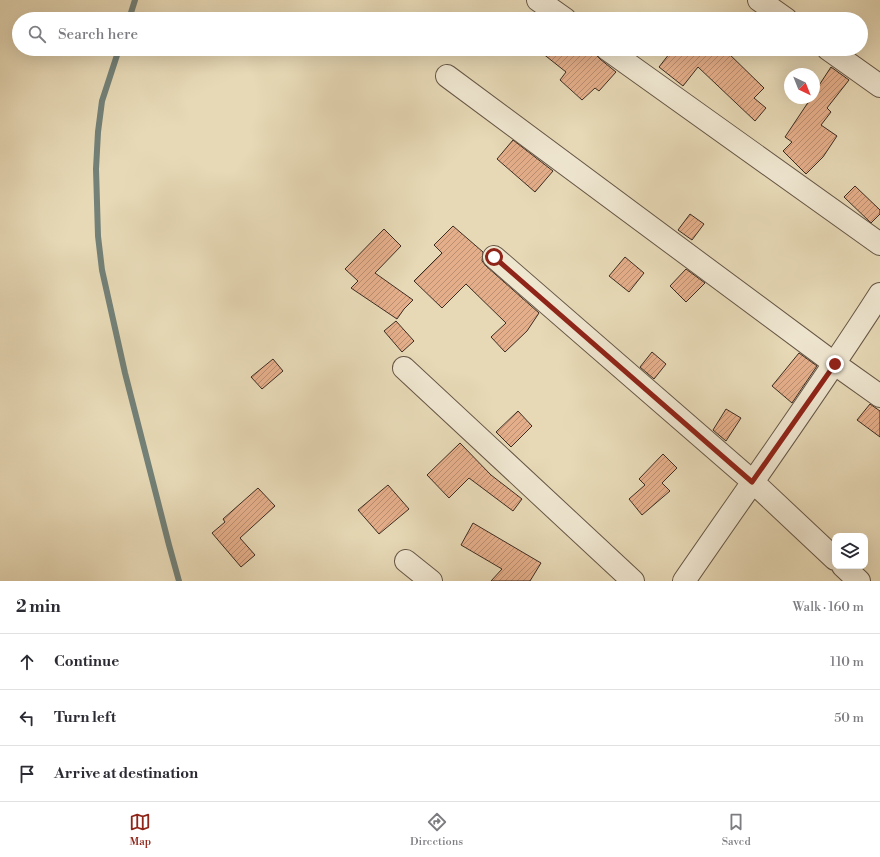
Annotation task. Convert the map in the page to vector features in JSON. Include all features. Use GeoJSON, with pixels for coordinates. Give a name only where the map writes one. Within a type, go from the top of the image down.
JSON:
{"type":"FeatureCollection","features":[{"type":"Feature","properties":{"kind":"street"},"geometry":{"type":"LineString","coordinates":[[538,0],[554,12]]}},
{"type":"Feature","properties":{"kind":"street"},"geometry":{"type":"LineString","coordinates":[[759,0],[776,12]]}},
{"type":"Feature","properties":{"kind":"street"},"geometry":{"type":"LineString","coordinates":[[617,56],[880,244]]}},
{"type":"Feature","properties":{"kind":"street"},"geometry":{"type":"LineString","coordinates":[[838,56],[880,86]]}},
{"type":"Feature","properties":{"kind":"street"},"geometry":{"type":"LineString","coordinates":[[447,76],[880,396]]}},
{"type":"Feature","properties":{"kind":"street"},"geometry":{"type":"LineString","coordinates":[[494,257],[752,482],[832,556]]}},
{"type":"Feature","properties":{"kind":"street"},"geometry":{"type":"LineString","coordinates":[[684,581],[835,364],[880,294]]}},
{"type":"Feature","properties":{"kind":"street"},"geometry":{"type":"LineString","coordinates":[[404,368],[633,581]]}},
{"type":"Feature","properties":{"kind":"street"},"geometry":{"type":"LineString","coordinates":[[406,562],[431,581]]}},
{"type":"Feature","properties":{"kind":"street"},"geometry":{"type":"LineString","coordinates":[[846,569],[859,581]]}},
{"type":"Feature","properties":{"kind":"building"},"geometry":{"type":"Polygon","coordinates":[[[546,56],[597,56],[616,72],[599,91],[595,88],[582,100],[560,80],[566,72],[546,56]]]}},
{"type":"Feature","properties":{"kind":"building"},"geometry":{"type":"Polygon","coordinates":[[[668,56],[731,56],[764,88],[754,98],[766,108],[755,121],[698,67],[683,86],[659,67],[668,56]]]}},
{"type":"Feature","properties":{"kind":"building"},"geometry":{"type":"Polygon","coordinates":[[[831,67],[849,80],[827,108],[831,112],[821,125],[837,136],[823,157],[806,174],[783,151],[792,142],[785,137],[807,104],[820,104],[820,84],[831,67]]]}},
{"type":"Feature","properties":{"kind":"building"},"geometry":{"type":"Polygon","coordinates":[[[513,140],[553,171],[535,192],[497,159],[513,140]]]}},
{"type":"Feature","properties":{"kind":"building"},"geometry":{"type":"Polygon","coordinates":[[[855,186],[880,210],[880,214],[871,223],[844,197],[855,186]]]}},
{"type":"Feature","properties":{"kind":"building"},"geometry":{"type":"Polygon","coordinates":[[[690,214],[704,224],[692,240],[678,230],[690,214]]]}},
{"type":"Feature","properties":{"kind":"building"},"geometry":{"type":"Polygon","coordinates":[[[453,226],[483,252],[482,261],[486,266],[539,313],[527,331],[505,352],[491,337],[506,323],[466,284],[442,308],[414,281],[442,253],[434,245],[453,226]]]}},
{"type":"Feature","properties":{"kind":"building"},"geometry":{"type":"Polygon","coordinates":[[[384,229],[401,246],[375,273],[413,300],[397,319],[351,288],[358,281],[345,269],[384,229]]]}},
{"type":"Feature","properties":{"kind":"building"},"geometry":{"type":"Polygon","coordinates":[[[625,257],[644,273],[629,292],[609,276],[625,257]]]}},
{"type":"Feature","properties":{"kind":"building"},"geometry":{"type":"Polygon","coordinates":[[[686,269],[705,283],[686,302],[670,286],[686,269]]]}},
{"type":"Feature","properties":{"kind":"building"},"geometry":{"type":"Polygon","coordinates":[[[396,321],[414,341],[402,352],[384,331],[396,321]]]}},
{"type":"Feature","properties":{"kind":"building"},"geometry":{"type":"Polygon","coordinates":[[[652,352],[666,364],[654,379],[640,367],[652,352]]]}},
{"type":"Feature","properties":{"kind":"building"},"geometry":{"type":"Polygon","coordinates":[[[799,353],[817,366],[792,403],[772,386],[799,353]]]}},
{"type":"Feature","properties":{"kind":"building"},"geometry":{"type":"Polygon","coordinates":[[[273,359],[283,371],[262,389],[251,377],[273,359]]]}},
{"type":"Feature","properties":{"kind":"building"},"geometry":{"type":"Polygon","coordinates":[[[870,404],[880,411],[880,437],[857,420],[870,404]]]}},
{"type":"Feature","properties":{"kind":"building"},"geometry":{"type":"Polygon","coordinates":[[[726,409],[741,418],[726,441],[713,430],[726,409]]]}},
{"type":"Feature","properties":{"kind":"building"},"geometry":{"type":"Polygon","coordinates":[[[518,411],[532,426],[511,447],[496,432],[518,411]]]}},
{"type":"Feature","properties":{"kind":"building"},"geometry":{"type":"Polygon","coordinates":[[[460,443],[491,475],[522,499],[513,511],[469,478],[449,498],[427,475],[460,443]]]}},
{"type":"Feature","properties":{"kind":"building"},"geometry":{"type":"Polygon","coordinates":[[[663,454],[677,468],[662,483],[670,491],[642,515],[629,499],[645,485],[639,479],[663,454]]]}},
{"type":"Feature","properties":{"kind":"building"},"geometry":{"type":"Polygon","coordinates":[[[388,485],[409,509],[379,534],[358,510],[388,485]]]}},
{"type":"Feature","properties":{"kind":"building"},"geometry":{"type":"Polygon","coordinates":[[[258,488],[275,506],[240,538],[255,555],[241,567],[212,533],[225,522],[223,519],[258,488]]]}},
{"type":"Feature","properties":{"kind":"building"},"geometry":{"type":"Polygon","coordinates":[[[473,523],[541,563],[530,581],[491,581],[502,569],[461,545],[473,523]]]}},
{"type":"Feature","properties":{"kind":"waterway"},"geometry":{"type":"LineString","coordinates":[[131,12],[135,0]]}},
{"type":"Feature","properties":{"kind":"waterway"},"geometry":{"type":"LineString","coordinates":[[117,56],[102,101],[98,132],[96,169],[98,236],[102,270],[125,373],[179,581]]}},
{"type":"Feature","properties":{"kind":"route"},"geometry":{"type":"LineString","coordinates":[[494,257],[752,482],[835,364]]}}]}
